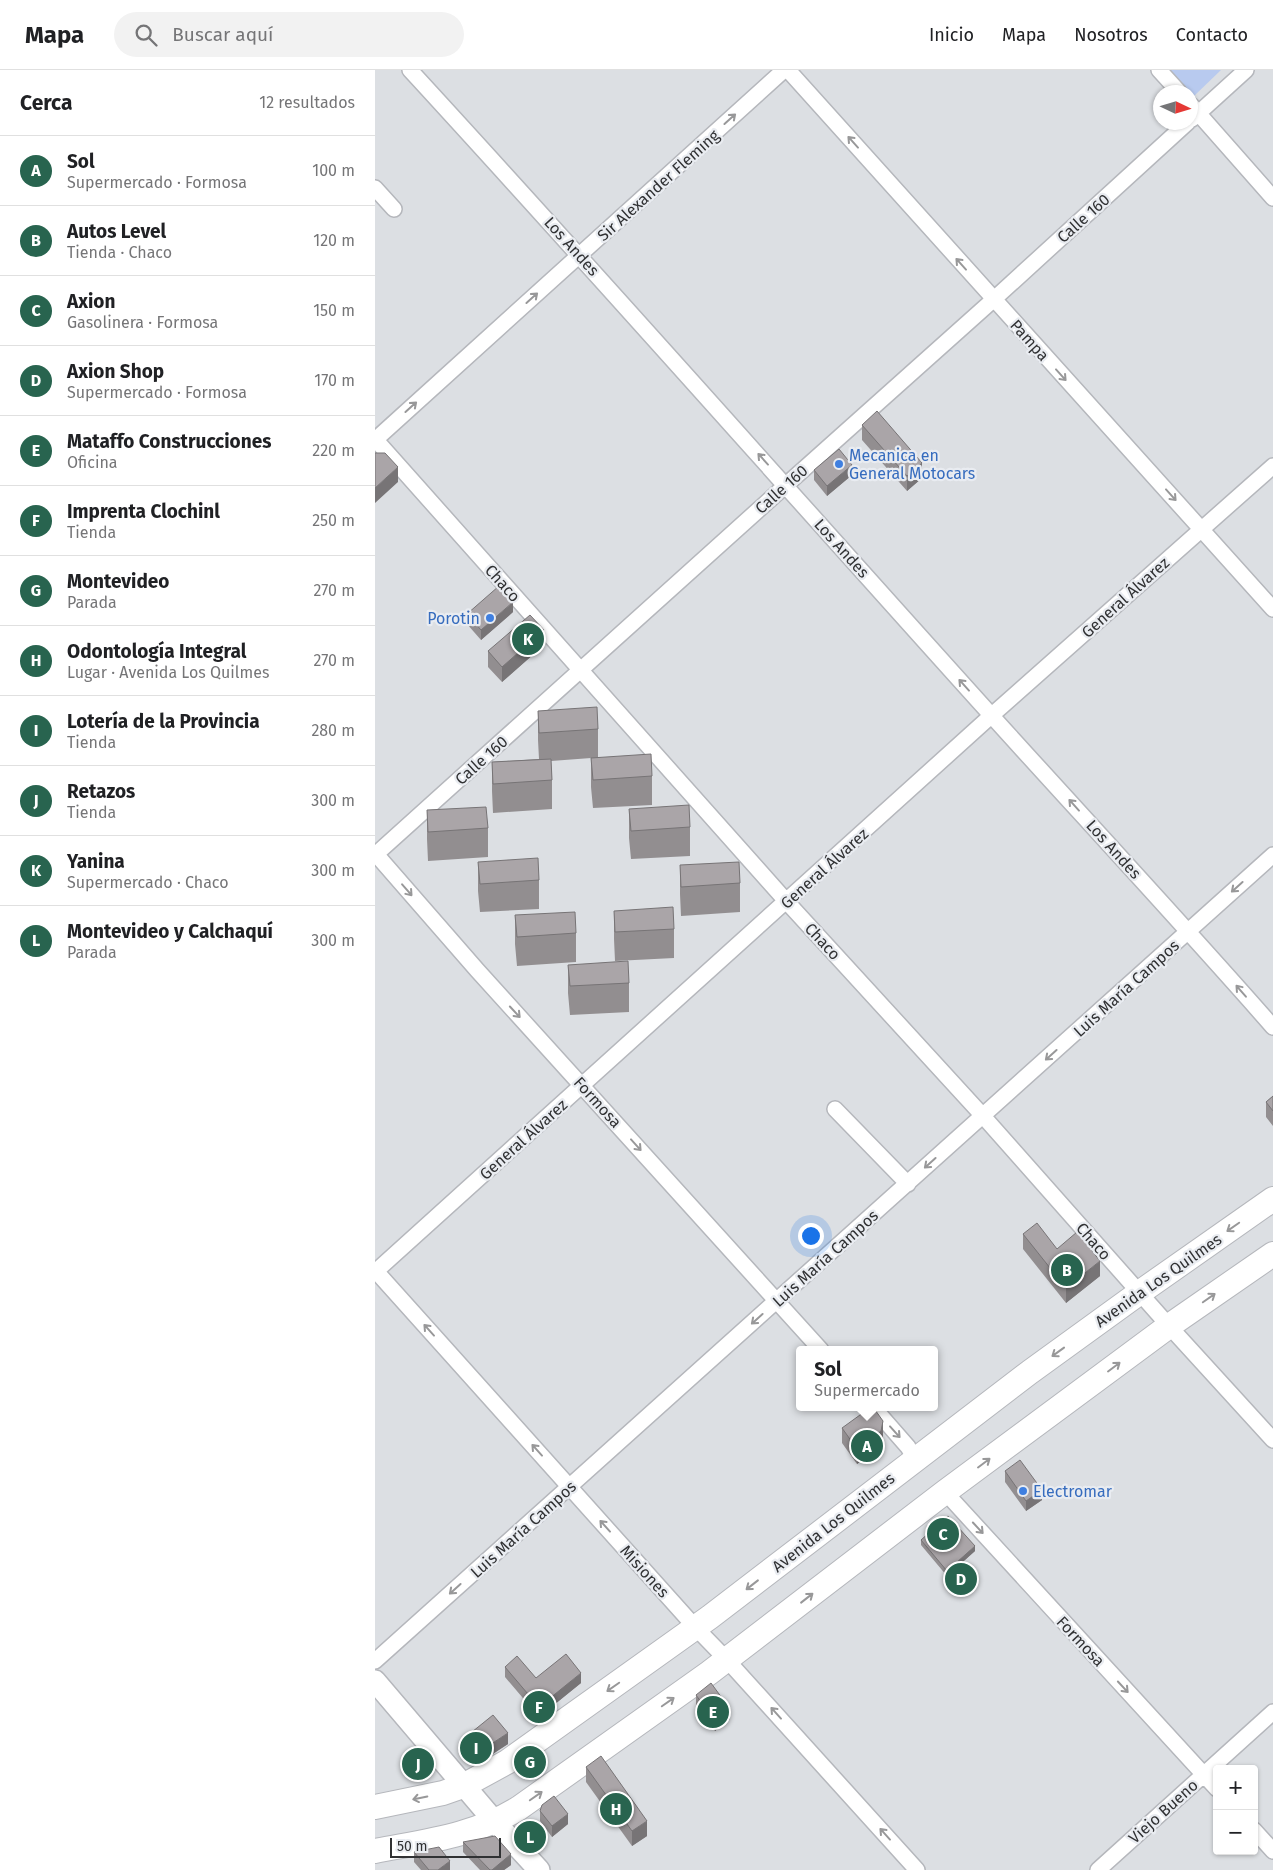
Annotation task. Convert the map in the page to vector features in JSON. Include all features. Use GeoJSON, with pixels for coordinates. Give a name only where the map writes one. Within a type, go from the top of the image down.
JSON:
{"type":"FeatureCollection","features":[{"type":"Feature","properties":{"kind":"main road","name":"Avenida Los Quilmes"},"geometry":{"type":"LineString","coordinates":[[375,1807],[422,1798],[463,1786],[507,1762],[696,1628],[915,1459],[1139,1293],[1273,1199]]}},
{"type":"Feature","properties":{"kind":"main road"},"geometry":{"type":"LineString","coordinates":[[375,1851],[463,1834],[495,1822],[527,1803],[727,1660],[945,1492],[1169,1326],[1273,1254]]}},
{"type":"Feature","properties":{"kind":"street","name":"Los Andes"},"geometry":{"type":"LineString","coordinates":[[410,70],[580,255],[992,715],[1189,931],[1273,1027]]}},
{"type":"Feature","properties":{"kind":"street","name":"Sir Alexander Fleming"},"geometry":{"type":"LineString","coordinates":[[375,439],[784,70]]}},
{"type":"Feature","properties":{"kind":"street","name":"Pampa"},"geometry":{"type":"LineString","coordinates":[[788,70],[1273,609]]}},
{"type":"Feature","properties":{"kind":"street"},"geometry":{"type":"LineString","coordinates":[[1159,70],[1173,85]]}},
{"type":"Feature","properties":{"kind":"street","name":"Calle 160"},"geometry":{"type":"LineString","coordinates":[[1198,110],[1246,70]]}},
{"type":"Feature","properties":{"kind":"street"},"geometry":{"type":"LineString","coordinates":[[1198,121],[1273,198]]}},
{"type":"Feature","properties":{"kind":"street","name":"Calle 160"},"geometry":{"type":"LineString","coordinates":[[375,854],[993,300],[1176,130]]}},
{"type":"Feature","properties":{"kind":"street"},"geometry":{"type":"LineString","coordinates":[[375,188],[394,209]]}},
{"type":"Feature","properties":{"kind":"street","name":"Chaco"},"geometry":{"type":"LineString","coordinates":[[375,439],[787,902],[983,1116],[1139,1293],[1273,1440]]}},
{"type":"Feature","properties":{"kind":"street","name":"General Álvarez"},"geometry":{"type":"LineString","coordinates":[[375,1271],[787,902],[992,715],[1273,466]]}},
{"type":"Feature","properties":{"kind":"street","name":"Formosa"},"geometry":{"type":"LineString","coordinates":[[375,854],[477,970],[817,1346]]}},
{"type":"Feature","properties":{"kind":"street","name":"Luis María Campos"},"geometry":{"type":"LineString","coordinates":[[375,1661],[1273,855]]}},
{"type":"Feature","properties":{"kind":"street"},"geometry":{"type":"LineString","coordinates":[[835,1109],[908,1184]]}},
{"type":"Feature","properties":{"kind":"street","name":"Misiones"},"geometry":{"type":"LineString","coordinates":[[375,1271],[696,1628],[917,1870]]}},
{"type":"Feature","properties":{"kind":"street"},"geometry":{"type":"LineString","coordinates":[[876,1411],[908,1447],[915,1459]]}},
{"type":"Feature","properties":{"kind":"street","name":"Formosa"},"geometry":{"type":"LineString","coordinates":[[945,1492],[1213,1784]]}},
{"type":"Feature","properties":{"kind":"street"},"geometry":{"type":"LineString","coordinates":[[375,1681],[463,1786],[539,1870]]}},
{"type":"Feature","properties":{"kind":"street","name":"Viejo Bueno"},"geometry":{"type":"LineString","coordinates":[[1098,1870],[1273,1712]]}},
{"type":"Feature","properties":{"kind":"street"},"geometry":{"type":"LineString","coordinates":[[1258,1834],[1273,1851]]}},
{"type":"Feature","properties":{"kind":"shaded area"},"geometry":{"type":"Polygon","coordinates":[[[1169,70],[1221,70],[1198,92],[1198,85],[1183,85],[1169,70]]]}},
{"type":"Feature","properties":{"kind":"building"},"geometry":{"type":"Polygon","coordinates":[[[877,411],[922,463],[907,476],[862,425],[877,411]]]}},
{"type":"Feature","properties":{"kind":"building"},"geometry":{"type":"Polygon","coordinates":[[[839,449],[852,465],[827,486],[814,470],[839,449]]]}},
{"type":"Feature","properties":{"kind":"building"},"geometry":{"type":"Polygon","coordinates":[[[375,453],[385,453],[398,467],[375,488],[375,453]]]}},
{"type":"Feature","properties":{"kind":"building"},"geometry":{"type":"Polygon","coordinates":[[[499,586],[513,602],[481,630],[467,614],[499,586]]]}},
{"type":"Feature","properties":{"kind":"building"},"geometry":{"type":"Polygon","coordinates":[[[530,615],[544,630],[502,667],[488,651],[530,615]]]}},
{"type":"Feature","properties":{"kind":"building"},"geometry":{"type":"Polygon","coordinates":[[[597,707],[598,729],[539,733],[538,711],[597,707]]]}},
{"type":"Feature","properties":{"kind":"building"},"geometry":{"type":"Polygon","coordinates":[[[651,754],[652,776],[593,780],[591,758],[651,754]]]}},
{"type":"Feature","properties":{"kind":"building"},"geometry":{"type":"Polygon","coordinates":[[[551,759],[552,780],[493,784],[492,762],[551,759]]]}},
{"type":"Feature","properties":{"kind":"building"},"geometry":{"type":"Polygon","coordinates":[[[689,805],[690,827],[631,831],[629,809],[689,805]]]}},
{"type":"Feature","properties":{"kind":"building"},"geometry":{"type":"Polygon","coordinates":[[[486,807],[488,828],[428,832],[427,810],[486,807]]]}},
{"type":"Feature","properties":{"kind":"building"},"geometry":{"type":"Polygon","coordinates":[[[538,858],[539,880],[480,884],[478,862],[538,858]]]}},
{"type":"Feature","properties":{"kind":"building"},"geometry":{"type":"Polygon","coordinates":[[[739,862],[740,883],[681,887],[680,865],[739,862]]]}},
{"type":"Feature","properties":{"kind":"building"},"geometry":{"type":"Polygon","coordinates":[[[673,907],[674,929],[615,932],[614,911],[673,907]]]}},
{"type":"Feature","properties":{"kind":"building"},"geometry":{"type":"Polygon","coordinates":[[[575,912],[576,933],[517,937],[515,915],[575,912]]]}},
{"type":"Feature","properties":{"kind":"building"},"geometry":{"type":"Polygon","coordinates":[[[628,961],[629,983],[570,986],[568,965],[628,961]]]}},
{"type":"Feature","properties":{"kind":"building"},"geometry":{"type":"Polygon","coordinates":[[[1273,1096],[1273,1111],[1266,1102],[1273,1096]]]}},
{"type":"Feature","properties":{"kind":"building"},"geometry":{"type":"Polygon","coordinates":[[[1037,1223],[1057,1249],[1077,1232],[1100,1261],[1066,1288],[1023,1234],[1037,1223]]]}},
{"type":"Feature","properties":{"kind":"building"},"geometry":{"type":"Polygon","coordinates":[[[865,1411],[876,1411],[883,1421],[881,1431],[857,1449],[842,1428],[865,1411]]]}},
{"type":"Feature","properties":{"kind":"building"},"geometry":{"type":"Polygon","coordinates":[[[1020,1460],[1042,1490],[1026,1501],[1005,1471],[1020,1460]]]}},
{"type":"Feature","properties":{"kind":"building"},"geometry":{"type":"Polygon","coordinates":[[[948,1516],[975,1546],[947,1571],[921,1540],[948,1516]]]}},
{"type":"Feature","properties":{"kind":"building"},"geometry":{"type":"Polygon","coordinates":[[[566,1654],[581,1673],[539,1707],[505,1667],[517,1656],[536,1678],[566,1654]]]}},
{"type":"Feature","properties":{"kind":"building"},"geometry":{"type":"Polygon","coordinates":[[[711,1683],[730,1709],[715,1721],[696,1695],[711,1683]]]}},
{"type":"Feature","properties":{"kind":"building"},"geometry":{"type":"Polygon","coordinates":[[[493,1715],[508,1733],[485,1748],[476,1748],[467,1736],[493,1715]]]}},
{"type":"Feature","properties":{"kind":"building"},"geometry":{"type":"Polygon","coordinates":[[[601,1756],[647,1821],[632,1831],[586,1767],[601,1756]]]}},
{"type":"Feature","properties":{"kind":"building"},"geometry":{"type":"Polygon","coordinates":[[[554,1796],[568,1814],[552,1826],[540,1811],[542,1805],[554,1796]]]}},
{"type":"Feature","properties":{"kind":"building"},"geometry":{"type":"Polygon","coordinates":[[[495,1836],[511,1854],[490,1870],[463,1842],[495,1836]]]}},
{"type":"Feature","properties":{"kind":"building"},"geometry":{"type":"Polygon","coordinates":[[[439,1847],[450,1861],[438,1870],[429,1870],[414,1852],[439,1847]]]}},
{"type":"Feature","properties":{"kind":"place","name":"Mecanica en General Motocars"},"geometry":{"type":"Point","coordinates":[839,464]}},
{"type":"Feature","properties":{"kind":"place","name":"Porotin"},"geometry":{"type":"Point","coordinates":[490,618]}},
{"type":"Feature","properties":{"kind":"place","name":"Yanina"},"geometry":{"type":"Point","coordinates":[528,639]}},
{"type":"Feature","properties":{"kind":"place","name":"Autos Level"},"geometry":{"type":"Point","coordinates":[1067,1270]}},
{"type":"Feature","properties":{"kind":"place","name":"Sol"},"geometry":{"type":"Point","coordinates":[867,1446]}},
{"type":"Feature","properties":{"kind":"place","name":"Electromar"},"geometry":{"type":"Point","coordinates":[1023,1491]}},
{"type":"Feature","properties":{"kind":"place","name":"Axion"},"geometry":{"type":"Point","coordinates":[943,1534]}},
{"type":"Feature","properties":{"kind":"place","name":"Axion Shop"},"geometry":{"type":"Point","coordinates":[961,1579]}},
{"type":"Feature","properties":{"kind":"place","name":"Imprenta Clochinl"},"geometry":{"type":"Point","coordinates":[539,1707]}},
{"type":"Feature","properties":{"kind":"place","name":"Mataffo Construcciones"},"geometry":{"type":"Point","coordinates":[713,1712]}},
{"type":"Feature","properties":{"kind":"place","name":"Lotería de la Provincia"},"geometry":{"type":"Point","coordinates":[476,1748]}},
{"type":"Feature","properties":{"kind":"place","name":"Montevideo"},"geometry":{"type":"Point","coordinates":[530,1762]}},
{"type":"Feature","properties":{"kind":"place","name":"Retazos"},"geometry":{"type":"Point","coordinates":[418,1764]}},
{"type":"Feature","properties":{"kind":"place","name":"Odontología Integral"},"geometry":{"type":"Point","coordinates":[616,1809]}},
{"type":"Feature","properties":{"kind":"place","name":"Montevideo y Calchaquí"},"geometry":{"type":"Point","coordinates":[530,1837]}}]}
